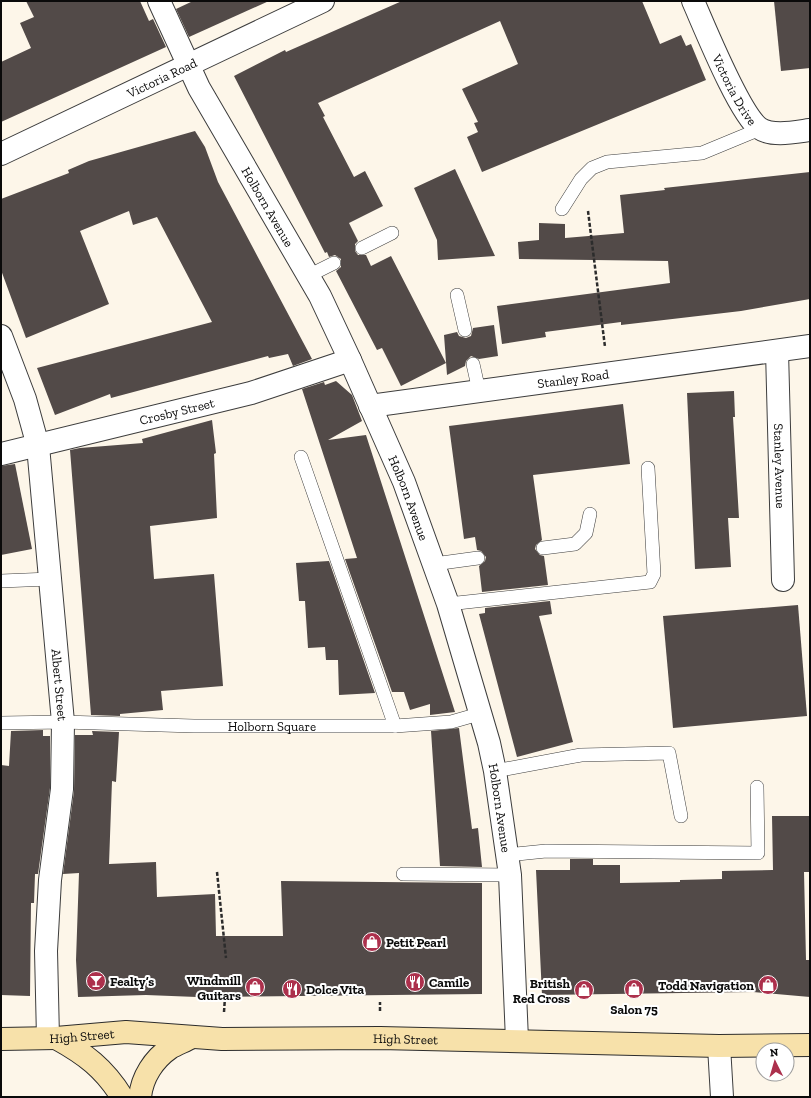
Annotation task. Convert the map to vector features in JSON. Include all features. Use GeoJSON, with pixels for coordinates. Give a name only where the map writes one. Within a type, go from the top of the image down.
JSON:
{"type":"FeatureCollection","features":[{"type":"Feature","properties":{"kind":"main road","name":"High Street"},"geometry":{"type":"LineString","coordinates":[[1,1039],[52,1038],[126,1032],[222,1039],[380,1038],[517,1040],[719,1046],[810,1045]]}},
{"type":"Feature","properties":{"kind":"main road"},"geometry":{"type":"LineString","coordinates":[[140,1097],[145,1076],[155,1063],[170,1048],[192,1037]]}},
{"type":"Feature","properties":{"kind":"main road"},"geometry":{"type":"LineString","coordinates":[[52,1038],[80,1051],[106,1074],[122,1097]]}},
{"type":"Feature","properties":{"kind":"street","name":"Holborn Avenue"},"geometry":{"type":"LineString","coordinates":[[159,1],[187,65],[199,88],[320,296],[404,482],[448,604],[495,771],[508,865],[517,1040]]}},
{"type":"Feature","properties":{"kind":"street","name":"Victoria Road"},"geometry":{"type":"LineString","coordinates":[[1,154],[323,1]]}},
{"type":"Feature","properties":{"kind":"street","name":"Victoria Drive"},"geometry":{"type":"LineString","coordinates":[[693,1],[726,74],[749,117],[760,129],[776,133],[810,130]]}},
{"type":"Feature","properties":{"kind":"street","name":"Albert Street"},"geometry":{"type":"LineString","coordinates":[[1,336],[25,399],[38,446],[63,722],[62,789],[49,896],[46,951],[52,1038]]}},
{"type":"Feature","properties":{"kind":"street","name":"Stanley Road"},"geometry":{"type":"LineString","coordinates":[[370,406],[810,346]]}},
{"type":"Feature","properties":{"kind":"street","name":"Stanley Avenue"},"geometry":{"type":"LineString","coordinates":[[777,351],[783,580]]}},
{"type":"Feature","properties":{"kind":"street","name":"Crosby Street"},"geometry":{"type":"LineString","coordinates":[[1,454],[251,393],[350,360]]}},
{"type":"Feature","properties":{"kind":"street"},"geometry":{"type":"LineString","coordinates":[[719,1046],[722,1097]]}},
{"type":"Feature","properties":{"kind":"lane"},"geometry":{"type":"LineString","coordinates":[[562,209],[584,176],[592,168],[607,162],[702,153],[760,129]]}},
{"type":"Feature","properties":{"kind":"lane"},"geometry":{"type":"LineString","coordinates":[[362,248],[392,233]]}},
{"type":"Feature","properties":{"kind":"lane"},"geometry":{"type":"LineString","coordinates":[[308,276],[334,263]]}},
{"type":"Feature","properties":{"kind":"lane"},"geometry":{"type":"LineString","coordinates":[[457,295],[465,330]]}},
{"type":"Feature","properties":{"kind":"lane"},"geometry":{"type":"LineString","coordinates":[[473,364],[479,391]]}},
{"type":"Feature","properties":{"kind":"lane"},"geometry":{"type":"LineString","coordinates":[[301,457],[395,726]]}},
{"type":"Feature","properties":{"kind":"lane"},"geometry":{"type":"LineString","coordinates":[[448,604],[650,582],[654,574],[648,468]]}},
{"type":"Feature","properties":{"kind":"lane"},"geometry":{"type":"LineString","coordinates":[[543,548],[575,544],[586,533],[590,514]]}},
{"type":"Feature","properties":{"kind":"lane"},"geometry":{"type":"LineString","coordinates":[[434,564],[478,558]]}},
{"type":"Feature","properties":{"kind":"lane"},"geometry":{"type":"LineString","coordinates":[[1,581],[50,578]]}},
{"type":"Feature","properties":{"kind":"lane","name":"Holborn Square"},"geometry":{"type":"LineString","coordinates":[[1,723],[63,722],[194,726],[395,726],[451,722],[479,714]]}},
{"type":"Feature","properties":{"kind":"lane"},"geometry":{"type":"LineString","coordinates":[[495,771],[581,755],[669,753],[681,816]]}},
{"type":"Feature","properties":{"kind":"lane"},"geometry":{"type":"LineString","coordinates":[[403,874],[508,865],[546,852],[758,853],[757,787]]}},
{"type":"Feature","properties":{"kind":"path"},"geometry":{"type":"LineString","coordinates":[[584,176],[608,373]]}},
{"type":"Feature","properties":{"kind":"path"},"geometry":{"type":"LineString","coordinates":[[216,872],[226,958]]}},
{"type":"Feature","properties":{"kind":"building"},"geometry":{"type":"Polygon","coordinates":[[[26,1],[140,1],[149,21],[153,19],[166,47],[1,122],[1,62],[31,48],[20,23],[34,17],[26,1]]]}},
{"type":"Feature","properties":{"kind":"building"},"geometry":{"type":"Polygon","coordinates":[[[193,1],[269,1],[189,37],[176,9],[193,1]]]}},
{"type":"Feature","properties":{"kind":"building"},"geometry":{"type":"Polygon","coordinates":[[[402,1],[642,1],[660,44],[681,35],[686,46],[691,44],[706,80],[482,172],[467,137],[478,132],[474,123],[478,122],[462,89],[518,64],[500,21],[318,103],[325,116],[323,117],[354,177],[365,171],[383,206],[349,223],[358,241],[355,244],[355,251],[358,255],[366,255],[371,266],[391,256],[446,363],[401,386],[382,348],[377,350],[336,271],[341,267],[341,259],[335,255],[329,257],[327,252],[325,253],[234,76],[285,50],[286,52],[402,1]]]}},
{"type":"Feature","properties":{"kind":"building"},"geometry":{"type":"Polygon","coordinates":[[[774,1],[810,1],[810,68],[781,71],[774,1]]]}},
{"type":"Feature","properties":{"kind":"building"},"geometry":{"type":"Polygon","coordinates":[[[195,131],[205,147],[218,182],[312,359],[293,366],[288,354],[269,358],[268,356],[111,398],[110,394],[55,415],[37,368],[212,322],[157,217],[133,225],[129,211],[80,231],[109,304],[26,338],[1,270],[1,199],[69,173],[68,170],[89,161],[195,131]]]}},
{"type":"Feature","properties":{"kind":"building"},"geometry":{"type":"Polygon","coordinates":[[[455,169],[495,256],[438,260],[437,240],[414,188],[455,169]]]}},
{"type":"Feature","properties":{"kind":"building"},"geometry":{"type":"Polygon","coordinates":[[[810,172],[810,299],[741,311],[621,325],[621,322],[545,332],[546,337],[502,344],[497,306],[670,283],[668,261],[519,259],[518,242],[539,240],[539,223],[565,224],[565,238],[624,233],[620,195],[665,190],[664,188],[810,172]]]}},
{"type":"Feature","properties":{"kind":"building"},"geometry":{"type":"Polygon","coordinates":[[[494,325],[498,356],[479,359],[471,356],[466,361],[465,366],[447,375],[444,335],[457,332],[459,336],[466,338],[471,336],[473,328],[494,325]]]}},
{"type":"Feature","properties":{"kind":"building"},"geometry":{"type":"Polygon","coordinates":[[[336,381],[352,395],[362,421],[328,440],[366,435],[455,712],[430,715],[430,704],[410,710],[404,692],[392,692],[345,559],[357,558],[302,389],[324,382],[325,385],[336,381]]]}},
{"type":"Feature","properties":{"kind":"building"},"geometry":{"type":"Polygon","coordinates":[[[734,391],[735,417],[733,417],[739,518],[728,518],[731,567],[695,569],[687,393],[734,391]]]}},
{"type":"Feature","properties":{"kind":"building"},"geometry":{"type":"Polygon","coordinates":[[[623,404],[630,464],[533,475],[542,540],[536,545],[535,549],[540,555],[544,556],[548,585],[482,592],[479,566],[485,561],[486,557],[481,551],[477,550],[475,537],[464,539],[449,426],[623,404]]]}},
{"type":"Feature","properties":{"kind":"building"},"geometry":{"type":"Polygon","coordinates":[[[212,420],[216,453],[214,454],[217,518],[150,526],[154,579],[214,574],[223,686],[161,691],[163,710],[120,714],[120,716],[91,715],[70,450],[143,443],[142,439],[212,420]]]}},
{"type":"Feature","properties":{"kind":"building"},"geometry":{"type":"Polygon","coordinates":[[[15,464],[32,549],[1,555],[1,466],[15,464]]]}},
{"type":"Feature","properties":{"kind":"building"},"geometry":{"type":"Polygon","coordinates":[[[329,561],[375,693],[339,695],[338,660],[326,660],[325,647],[308,648],[305,601],[299,601],[296,563],[329,561]]]}},
{"type":"Feature","properties":{"kind":"building"},"geometry":{"type":"Polygon","coordinates":[[[550,601],[552,614],[539,616],[573,742],[517,757],[479,614],[485,613],[485,608],[550,601]]]}},
{"type":"Feature","properties":{"kind":"building"},"geometry":{"type":"Polygon","coordinates":[[[798,605],[807,716],[673,728],[663,616],[798,605]]]}},
{"type":"Feature","properties":{"kind":"building"},"geometry":{"type":"Polygon","coordinates":[[[459,728],[472,829],[478,828],[482,867],[440,866],[431,731],[459,728]]]}},
{"type":"Feature","properties":{"kind":"building"},"geometry":{"type":"Polygon","coordinates":[[[43,730],[43,736],[50,736],[50,788],[38,874],[35,874],[34,903],[31,903],[30,996],[1,995],[1,765],[9,766],[11,731],[43,730]]]}},
{"type":"Feature","properties":{"kind":"building"},"geometry":{"type":"Polygon","coordinates":[[[92,731],[119,732],[116,782],[112,781],[109,864],[156,862],[157,897],[215,894],[216,936],[283,936],[281,881],[482,883],[482,994],[197,997],[146,995],[78,997],[76,960],[79,873],[63,874],[74,791],[75,735],[93,735],[92,731]]]}},
{"type":"Feature","properties":{"kind":"building"},"geometry":{"type":"Polygon","coordinates":[[[772,816],[810,816],[810,872],[804,872],[806,960],[810,960],[810,997],[753,992],[542,995],[536,870],[570,870],[570,859],[593,859],[593,865],[620,865],[620,883],[680,882],[680,880],[722,879],[722,871],[773,870],[772,816]]]}},
{"type":"Feature","properties":{"kind":"place","name":"Petit Pearl"},"geometry":{"type":"Point","coordinates":[372,942]}},
{"type":"Feature","properties":{"kind":"place","name":"Fealty’s"},"geometry":{"type":"Point","coordinates":[96,981]}},
{"type":"Feature","properties":{"kind":"place","name":"Camile"},"geometry":{"type":"Point","coordinates":[415,982]}},
{"type":"Feature","properties":{"kind":"place","name":"Todd Navigation"},"geometry":{"type":"Point","coordinates":[768,985]}},
{"type":"Feature","properties":{"kind":"place","name":"Windmill Guitars"},"geometry":{"type":"Point","coordinates":[255,987]}},
{"type":"Feature","properties":{"kind":"place","name":"Dolce Vita"},"geometry":{"type":"Point","coordinates":[292,989]}},
{"type":"Feature","properties":{"kind":"place","name":"Salon 75"},"geometry":{"type":"Point","coordinates":[634,989]}},
{"type":"Feature","properties":{"kind":"place","name":"British Red Cross"},"geometry":{"type":"Point","coordinates":[584,990]}}]}
